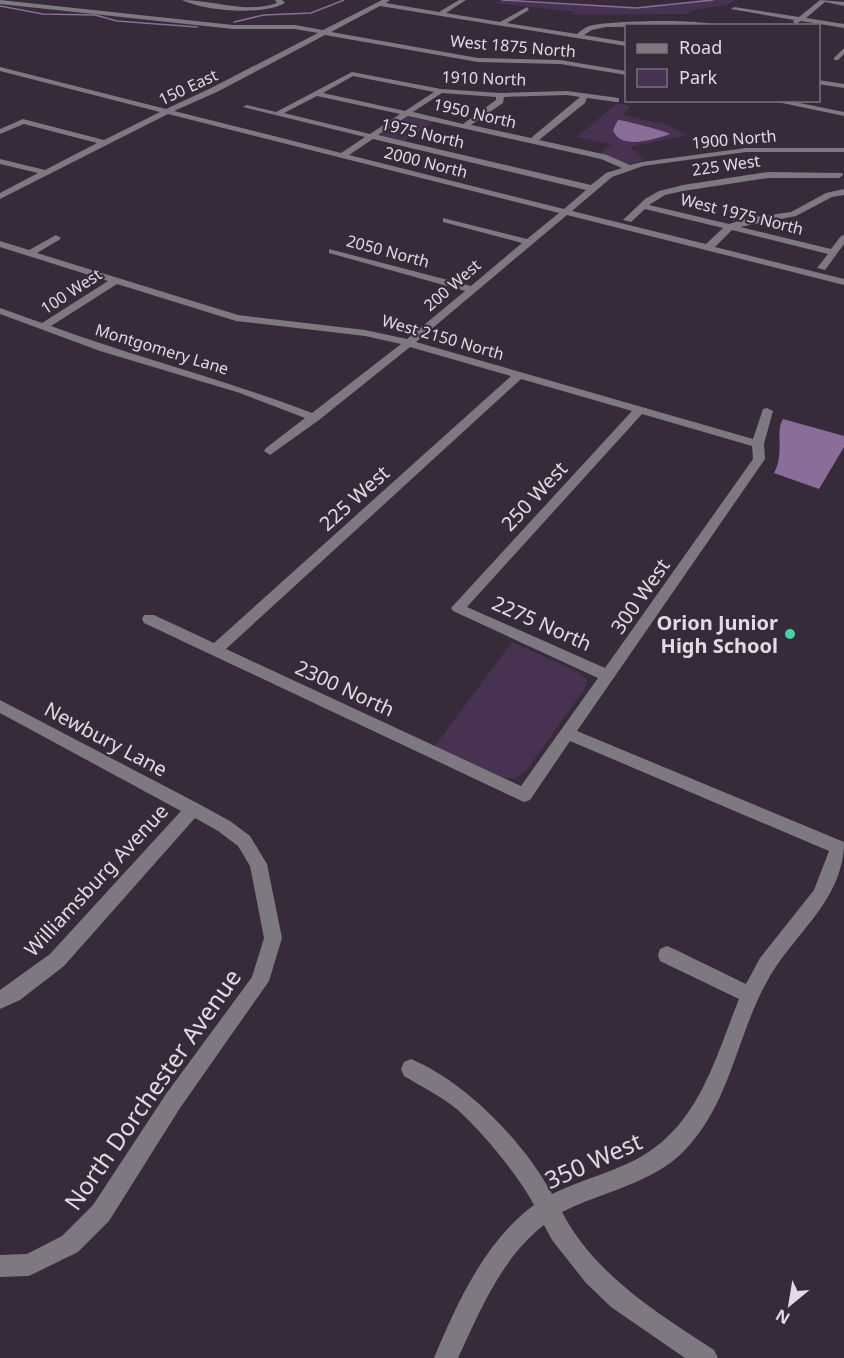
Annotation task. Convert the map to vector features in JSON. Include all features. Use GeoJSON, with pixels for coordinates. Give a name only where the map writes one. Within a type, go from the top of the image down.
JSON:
{"type":"FeatureCollection","features":[{"type":"Feature","properties":{"kind":"street"},"geometry":{"type":"LineString","coordinates":[[56,9],[71,0]]}},
{"type":"Feature","properties":{"kind":"street"},"geometry":{"type":"LineString","coordinates":[[185,0],[246,9],[278,3]]}},
{"type":"Feature","properties":{"kind":"street"},"geometry":{"type":"LineString","coordinates":[[441,13],[463,0]]}},
{"type":"Feature","properties":{"kind":"street"},"geometry":{"type":"LineString","coordinates":[[727,14],[745,0]]}},
{"type":"Feature","properties":{"kind":"street"},"geometry":{"type":"LineString","coordinates":[[794,24],[824,0],[844,4]]}},
{"type":"Feature","properties":{"kind":"street"},"geometry":{"type":"LineString","coordinates":[[0,2],[233,27],[295,27],[327,32]]}},
{"type":"Feature","properties":{"kind":"street"},"geometry":{"type":"LineString","coordinates":[[384,2],[625,44]]}},
{"type":"Feature","properties":{"kind":"street","name":"150 East"},"geometry":{"type":"LineString","coordinates":[[0,196],[384,2]]}},
{"type":"Feature","properties":{"kind":"street"},"geometry":{"type":"LineString","coordinates":[[502,23],[527,9]]}},
{"type":"Feature","properties":{"kind":"street"},"geometry":{"type":"LineString","coordinates":[[734,9],[844,26]]}},
{"type":"Feature","properties":{"kind":"street"},"geometry":{"type":"LineString","coordinates":[[714,24],[720,20]]}},
{"type":"Feature","properties":{"kind":"street"},"geometry":{"type":"LineString","coordinates":[[651,24],[704,24]]}},
{"type":"Feature","properties":{"kind":"street"},"geometry":{"type":"LineString","coordinates":[[578,36],[590,28],[625,25]]}},
{"type":"Feature","properties":{"kind":"street","name":"West 1875 North"},"geometry":{"type":"LineString","coordinates":[[327,32],[496,62],[560,62],[625,73]]}},
{"type":"Feature","properties":{"kind":"street"},"geometry":{"type":"LineString","coordinates":[[464,57],[474,50]]}},
{"type":"Feature","properties":{"kind":"street"},"geometry":{"type":"LineString","coordinates":[[844,51],[836,59],[844,61]]}},
{"type":"Feature","properties":{"kind":"street","name":"2000 North"},"geometry":{"type":"LineString","coordinates":[[0,69],[844,282]]}},
{"type":"Feature","properties":{"kind":"street"},"geometry":{"type":"LineString","coordinates":[[0,80],[16,73]]}},
{"type":"Feature","properties":{"kind":"street","name":"1910 North"},"geometry":{"type":"LineString","coordinates":[[315,93],[351,74],[441,91],[585,94],[616,100]]}},
{"type":"Feature","properties":{"kind":"street"},"geometry":{"type":"LineString","coordinates":[[820,82],[844,86]]}},
{"type":"Feature","properties":{"kind":"street"},"geometry":{"type":"LineString","coordinates":[[341,156],[441,91]]}},
{"type":"Feature","properties":{"kind":"street"},"geometry":{"type":"LineString","coordinates":[[277,114],[315,93]]}},
{"type":"Feature","properties":{"kind":"street","name":"1950 North"},"geometry":{"type":"LineString","coordinates":[[315,93],[604,157],[627,167]]}},
{"type":"Feature","properties":{"kind":"street"},"geometry":{"type":"LineString","coordinates":[[465,126],[500,101],[501,94]]}},
{"type":"Feature","properties":{"kind":"street"},"geometry":{"type":"LineString","coordinates":[[533,141],[582,101],[585,94]]}},
{"type":"Feature","properties":{"kind":"street"},"geometry":{"type":"LineString","coordinates":[[800,103],[844,114]]}},
{"type":"Feature","properties":{"kind":"street","name":"1975 North"},"geometry":{"type":"LineString","coordinates":[[247,107],[591,188]]}},
{"type":"Feature","properties":{"kind":"street"},"geometry":{"type":"LineString","coordinates":[[0,132],[23,121],[105,143]]}},
{"type":"Feature","properties":{"kind":"street","name":"1900 North"},"geometry":{"type":"LineString","coordinates":[[627,167],[746,150],[844,150]]}},
{"type":"Feature","properties":{"kind":"street"},"geometry":{"type":"LineString","coordinates":[[0,161],[45,174]]}},
{"type":"Feature","properties":{"kind":"street","name":"200 West"},"geometry":{"type":"LineString","coordinates":[[270,451],[409,343],[591,188],[609,175],[627,167]]}},
{"type":"Feature","properties":{"kind":"street","name":"225 West"},"geometry":{"type":"LineString","coordinates":[[628,220],[662,193],[704,183],[768,175],[838,175]]}},
{"type":"Feature","properties":{"kind":"street"},"geometry":{"type":"LineString","coordinates":[[708,248],[730,227],[748,221],[802,212],[820,199],[844,192]]}},
{"type":"Feature","properties":{"kind":"street","name":"West 1975 North"},"geometry":{"type":"LineString","coordinates":[[643,206],[833,252]]}},
{"type":"Feature","properties":{"kind":"street"},"geometry":{"type":"LineString","coordinates":[[446,220],[527,242]]}},
{"type":"Feature","properties":{"kind":"street"},"geometry":{"type":"LineString","coordinates":[[30,253],[56,238]]}},
{"type":"Feature","properties":{"kind":"street"},"geometry":{"type":"LineString","coordinates":[[822,268],[844,238]]}},
{"type":"Feature","properties":{"kind":"street","name":"West 2150 North"},"geometry":{"type":"LineString","coordinates":[[0,244],[236,318],[266,324],[350,329],[409,343],[758,444]]}},
{"type":"Feature","properties":{"kind":"street","name":"2050 North"},"geometry":{"type":"LineString","coordinates":[[332,251],[471,289]]}},
{"type":"Feature","properties":{"kind":"street","name":"100 West"},"geometry":{"type":"LineString","coordinates":[[43,327],[116,280]]}},
{"type":"Feature","properties":{"kind":"street","name":"Montgomery Lane"},"geometry":{"type":"LineString","coordinates":[[0,311],[104,349],[244,391],[315,418]]}},
{"type":"Feature","properties":{"kind":"street","name":"225 West"},"geometry":{"type":"LineString","coordinates":[[216,651],[519,375]]}},
{"type":"Feature","properties":{"kind":"street","name":"250 West"},"geometry":{"type":"LineString","coordinates":[[458,608],[639,411]]}},
{"type":"Feature","properties":{"kind":"street","name":"300 West"},"geometry":{"type":"LineString","coordinates":[[524,795],[759,459],[758,444],[767,411]]}},
{"type":"Feature","properties":{"kind":"street","name":"2275 North"},"geometry":{"type":"LineString","coordinates":[[458,608],[608,676]]}},
{"type":"Feature","properties":{"kind":"street","name":"2300 North"},"geometry":{"type":"LineString","coordinates":[[149,619],[524,795]]}},
{"type":"Feature","properties":{"kind":"street","name":"Newbury Lane"},"geometry":{"type":"LineString","coordinates":[[0,706],[193,809]]}},
{"type":"Feature","properties":{"kind":"street"},"geometry":{"type":"LineString","coordinates":[[567,733],[842,849]]}},
{"type":"Feature","properties":{"kind":"street","name":"Williamsburg Avenue"},"geometry":{"type":"LineString","coordinates":[[0,1000],[14,994],[57,960],[193,809]]}},
{"type":"Feature","properties":{"kind":"street","name":"North Dorchester Avenue"},"geometry":{"type":"LineString","coordinates":[[0,1266],[29,1265],[70,1244],[101,1213],[173,1101],[260,981],[273,938],[258,864],[244,841],[193,809]]}},
{"type":"Feature","properties":{"kind":"street","name":"350 West"},"geometry":{"type":"LineString","coordinates":[[446,1358],[487,1273],[502,1251],[531,1219],[577,1193],[627,1176],[657,1161],[693,1128],[712,1093],[750,995],[776,953],[817,901],[842,849]]}},
{"type":"Feature","properties":{"kind":"street"},"geometry":{"type":"LineString","coordinates":[[668,955],[750,995]]}},
{"type":"Feature","properties":{"kind":"street"},"geometry":{"type":"LineString","coordinates":[[411,1069],[465,1103],[492,1131],[536,1186],[560,1232],[594,1275],[619,1299],[647,1320],[706,1358]]}},
{"type":"Feature","properties":{"kind":"green space"},"geometry":{"type":"Polygon","coordinates":[[[501,0],[642,7],[706,0],[735,0],[729,4],[689,11],[689,14],[571,15],[575,12],[494,3],[501,0]]]}},
{"type":"Feature","properties":{"kind":"green space"},"geometry":{"type":"Polygon","coordinates":[[[617,103],[631,106],[622,115],[665,124],[687,135],[630,147],[645,160],[627,164],[600,154],[611,144],[577,137],[617,103]]]}},
{"type":"Feature","properties":{"kind":"green space"},"geometry":{"type":"Polygon","coordinates":[[[408,117],[433,122],[405,141],[382,136],[381,134],[408,117]]]}},
{"type":"Feature","properties":{"kind":"green space"},"geometry":{"type":"Polygon","coordinates":[[[512,642],[578,672],[587,679],[586,687],[526,771],[514,779],[496,776],[434,747],[512,642]]]}},
{"type":"Feature","properties":{"kind":"shaded area"},"geometry":{"type":"Polygon","coordinates":[[[618,120],[670,134],[630,142],[617,136],[613,130],[618,120]]]}},
{"type":"Feature","properties":{"kind":"shaded area"},"geometry":{"type":"Polygon","coordinates":[[[783,419],[844,436],[844,447],[819,489],[774,473],[779,458],[780,430],[783,419]]]}},
{"type":"Feature","properties":{"kind":"waterway"},"geometry":{"type":"LineString","coordinates":[[234,22],[264,15],[311,13],[344,0]]}},
{"type":"Feature","properties":{"kind":"waterway"},"geometry":{"type":"LineString","coordinates":[[502,0],[636,8],[713,0]]}},
{"type":"Feature","properties":{"kind":"waterway"},"geometry":{"type":"LineString","coordinates":[[0,6],[43,14],[95,15],[117,21],[197,27]]}},
{"type":"Feature","properties":{"kind":"place","name":"Orion Junior High School"},"geometry":{"type":"Point","coordinates":[790,634]}}]}
